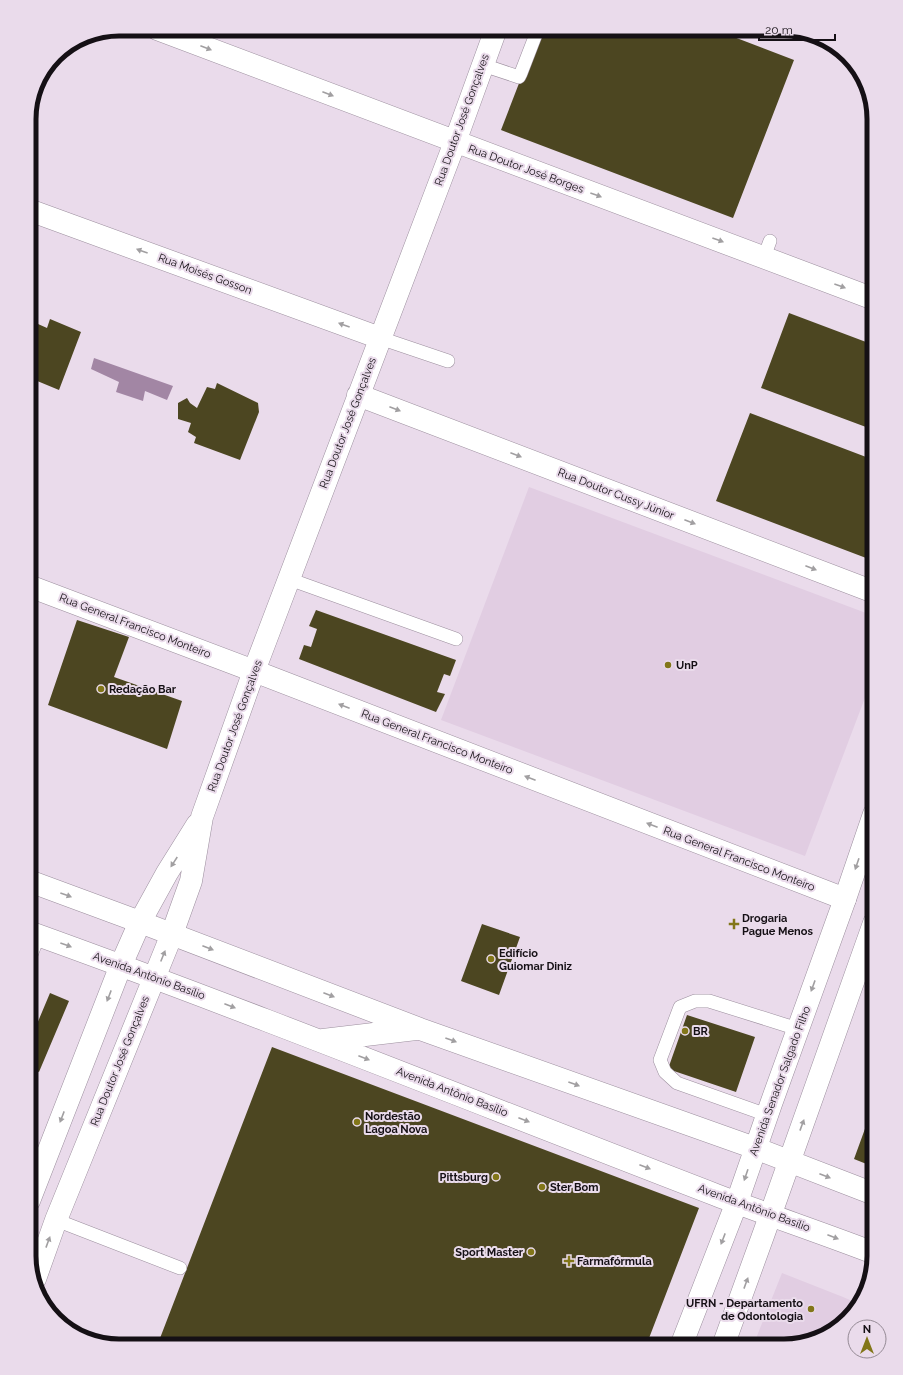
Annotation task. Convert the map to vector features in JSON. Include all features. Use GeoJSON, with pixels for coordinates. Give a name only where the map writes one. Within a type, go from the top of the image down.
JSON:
{"type":"FeatureCollection","features":[{"type":"Feature","properties":{"kind":"main road","name":"Rua Doutor José Borges"},"geometry":{"type":"LineString","coordinates":[[175,36],[455,142],[767,249],[867,295]]}},
{"type":"Feature","properties":{"kind":"main road","name":"Rua Doutor José Gonçalves"},"geometry":{"type":"LineString","coordinates":[[37,1268],[172,934],[191,881],[202,817],[254,671],[455,142],[493,36]]}},
{"type":"Feature","properties":{"kind":"main road","name":"Rua Moisés Gosson"},"geometry":{"type":"LineString","coordinates":[[36,213],[380,338]]}},
{"type":"Feature","properties":{"kind":"main road","name":"Rua Doutor Cussy Júnior"},"geometry":{"type":"LineString","coordinates":[[358,395],[867,589]]}},
{"type":"Feature","properties":{"kind":"main road","name":"Rua General Francisco Monteiro"},"geometry":{"type":"LineString","coordinates":[[36,589],[845,899]]}},
{"type":"Feature","properties":{"kind":"main road","name":"Rua Doutor José Gonçalves"},"geometry":{"type":"LineString","coordinates":[[36,1183],[121,965],[140,922],[167,873],[202,817]]}},
{"type":"Feature","properties":{"kind":"main road","name":"Avenida Senador Salgado Filho"},"geometry":{"type":"LineString","coordinates":[[684,1339],[737,1202],[867,835]]}},
{"type":"Feature","properties":{"kind":"main road"},"geometry":{"type":"LineString","coordinates":[[36,884],[420,1029],[755,1148],[867,1191]]}},
{"type":"Feature","properties":{"kind":"main road","name":"Avenida Antônio Basílio"},"geometry":{"type":"LineString","coordinates":[[36,935],[154,977],[320,1040],[770,1215],[867,1250]]}},
{"type":"Feature","properties":{"kind":"main road"},"geometry":{"type":"LineString","coordinates":[[726,1339],[867,944]]}},
{"type":"Feature","properties":{"kind":"main road"},"geometry":{"type":"LineString","coordinates":[[320,1040],[420,1029]]}},
{"type":"Feature","properties":{"kind":"lane"},"geometry":{"type":"LineString","coordinates":[[483,65],[518,77],[522,73],[535,36]]}},
{"type":"Feature","properties":{"kind":"lane"},"geometry":{"type":"LineString","coordinates":[[380,338],[448,362]]}},
{"type":"Feature","properties":{"kind":"lane"},"geometry":{"type":"LineString","coordinates":[[288,579],[456,639]]}},
{"type":"Feature","properties":{"kind":"lane"},"geometry":{"type":"LineString","coordinates":[[767,1115],[677,1083],[665,1072],[660,1060],[680,1007],[695,1001],[709,1001],[798,1030]]}},
{"type":"Feature","properties":{"kind":"lane"},"geometry":{"type":"LineString","coordinates":[[56,1220],[180,1268]]}},
{"type":"Feature","properties":{"kind":"shaded area"},"geometry":{"type":"Polygon","coordinates":[[[94,358],[173,386],[167,400],[145,391],[143,401],[116,392],[119,382],[91,369],[94,358]]]}},
{"type":"Feature","properties":{"kind":"shaded area","name":"UnP"},"geometry":{"type":"Polygon","coordinates":[[[529,487],[867,613],[867,692],[805,856],[441,720],[529,487]]]}},
{"type":"Feature","properties":{"kind":"shaded area","name":"UFRN - Departamento de Odontologia"},"geometry":{"type":"Polygon","coordinates":[[[782,1273],[853,1301],[843,1315],[816,1333],[795,1338],[756,1339],[782,1273]]]}},
{"type":"Feature","properties":{"kind":"building"},"geometry":{"type":"Polygon","coordinates":[[[537,36],[731,36],[794,60],[733,218],[501,130],[537,36]]]}},
{"type":"Feature","properties":{"kind":"building"},"geometry":{"type":"Polygon","coordinates":[[[789,313],[867,342],[867,427],[761,388],[789,313]]]}},
{"type":"Feature","properties":{"kind":"building"},"geometry":{"type":"Polygon","coordinates":[[[50,319],[81,332],[59,390],[36,380],[36,323],[47,328],[50,319]]]}},
{"type":"Feature","properties":{"kind":"building"},"geometry":{"type":"Polygon","coordinates":[[[217,383],[258,403],[259,412],[240,460],[194,443],[196,437],[188,432],[191,423],[178,419],[178,403],[187,398],[190,403],[197,408],[207,387],[215,389],[217,383]]]}},
{"type":"Feature","properties":{"kind":"building"},"geometry":{"type":"Polygon","coordinates":[[[750,413],[867,457],[867,558],[716,501],[750,413]]]}},
{"type":"Feature","properties":{"kind":"building"},"geometry":{"type":"Polygon","coordinates":[[[316,610],[456,660],[450,676],[444,674],[437,692],[445,694],[436,712],[299,659],[304,645],[311,647],[317,629],[309,626],[316,610]]]}},
{"type":"Feature","properties":{"kind":"building","name":"Redação Bar"},"geometry":{"type":"Polygon","coordinates":[[[77,620],[129,637],[114,677],[182,701],[167,749],[48,705],[77,620]]]}},
{"type":"Feature","properties":{"kind":"building","name":"Edifício Guiomar Diniz"},"geometry":{"type":"Polygon","coordinates":[[[482,924],[520,937],[499,995],[461,981],[482,924]]]}},
{"type":"Feature","properties":{"kind":"building"},"geometry":{"type":"Polygon","coordinates":[[[50,993],[69,1001],[39,1072],[36,1071],[36,1026],[50,993]]]}},
{"type":"Feature","properties":{"kind":"building"},"geometry":{"type":"Polygon","coordinates":[[[687,1015],[755,1037],[736,1092],[668,1069],[687,1015]]]}},
{"type":"Feature","properties":{"kind":"building","name":"Nordestão Lagoa Nova"},"geometry":{"type":"Polygon","coordinates":[[[272,1047],[699,1208],[649,1339],[160,1339],[272,1047]]]}},
{"type":"Feature","properties":{"kind":"building"},"geometry":{"type":"Polygon","coordinates":[[[867,1123],[867,1164],[854,1159],[867,1123]]]}},
{"type":"Feature","properties":{"kind":"place","name":"UnP"},"geometry":{"type":"Point","coordinates":[668,665]}},
{"type":"Feature","properties":{"kind":"place","name":"Redação Bar"},"geometry":{"type":"Point","coordinates":[101,689]}},
{"type":"Feature","properties":{"kind":"place","name":"Drogaria Pague Menos"},"geometry":{"type":"Point","coordinates":[734,924]}},
{"type":"Feature","properties":{"kind":"place","name":"Edifício Guiomar Diniz"},"geometry":{"type":"Point","coordinates":[491,959]}},
{"type":"Feature","properties":{"kind":"place","name":"BR"},"geometry":{"type":"Point","coordinates":[685,1031]}},
{"type":"Feature","properties":{"kind":"place","name":"Nordestão Lagoa Nova"},"geometry":{"type":"Point","coordinates":[357,1122]}},
{"type":"Feature","properties":{"kind":"place","name":"Pittsburg"},"geometry":{"type":"Point","coordinates":[496,1177]}},
{"type":"Feature","properties":{"kind":"place","name":"Ster Bom"},"geometry":{"type":"Point","coordinates":[542,1187]}},
{"type":"Feature","properties":{"kind":"place","name":"Sport Master"},"geometry":{"type":"Point","coordinates":[531,1252]}},
{"type":"Feature","properties":{"kind":"place","name":"Farmafórmula"},"geometry":{"type":"Point","coordinates":[569,1261]}},
{"type":"Feature","properties":{"kind":"place","name":"UFRN - Departamento de Odontologia"},"geometry":{"type":"Point","coordinates":[811,1309]}}]}
